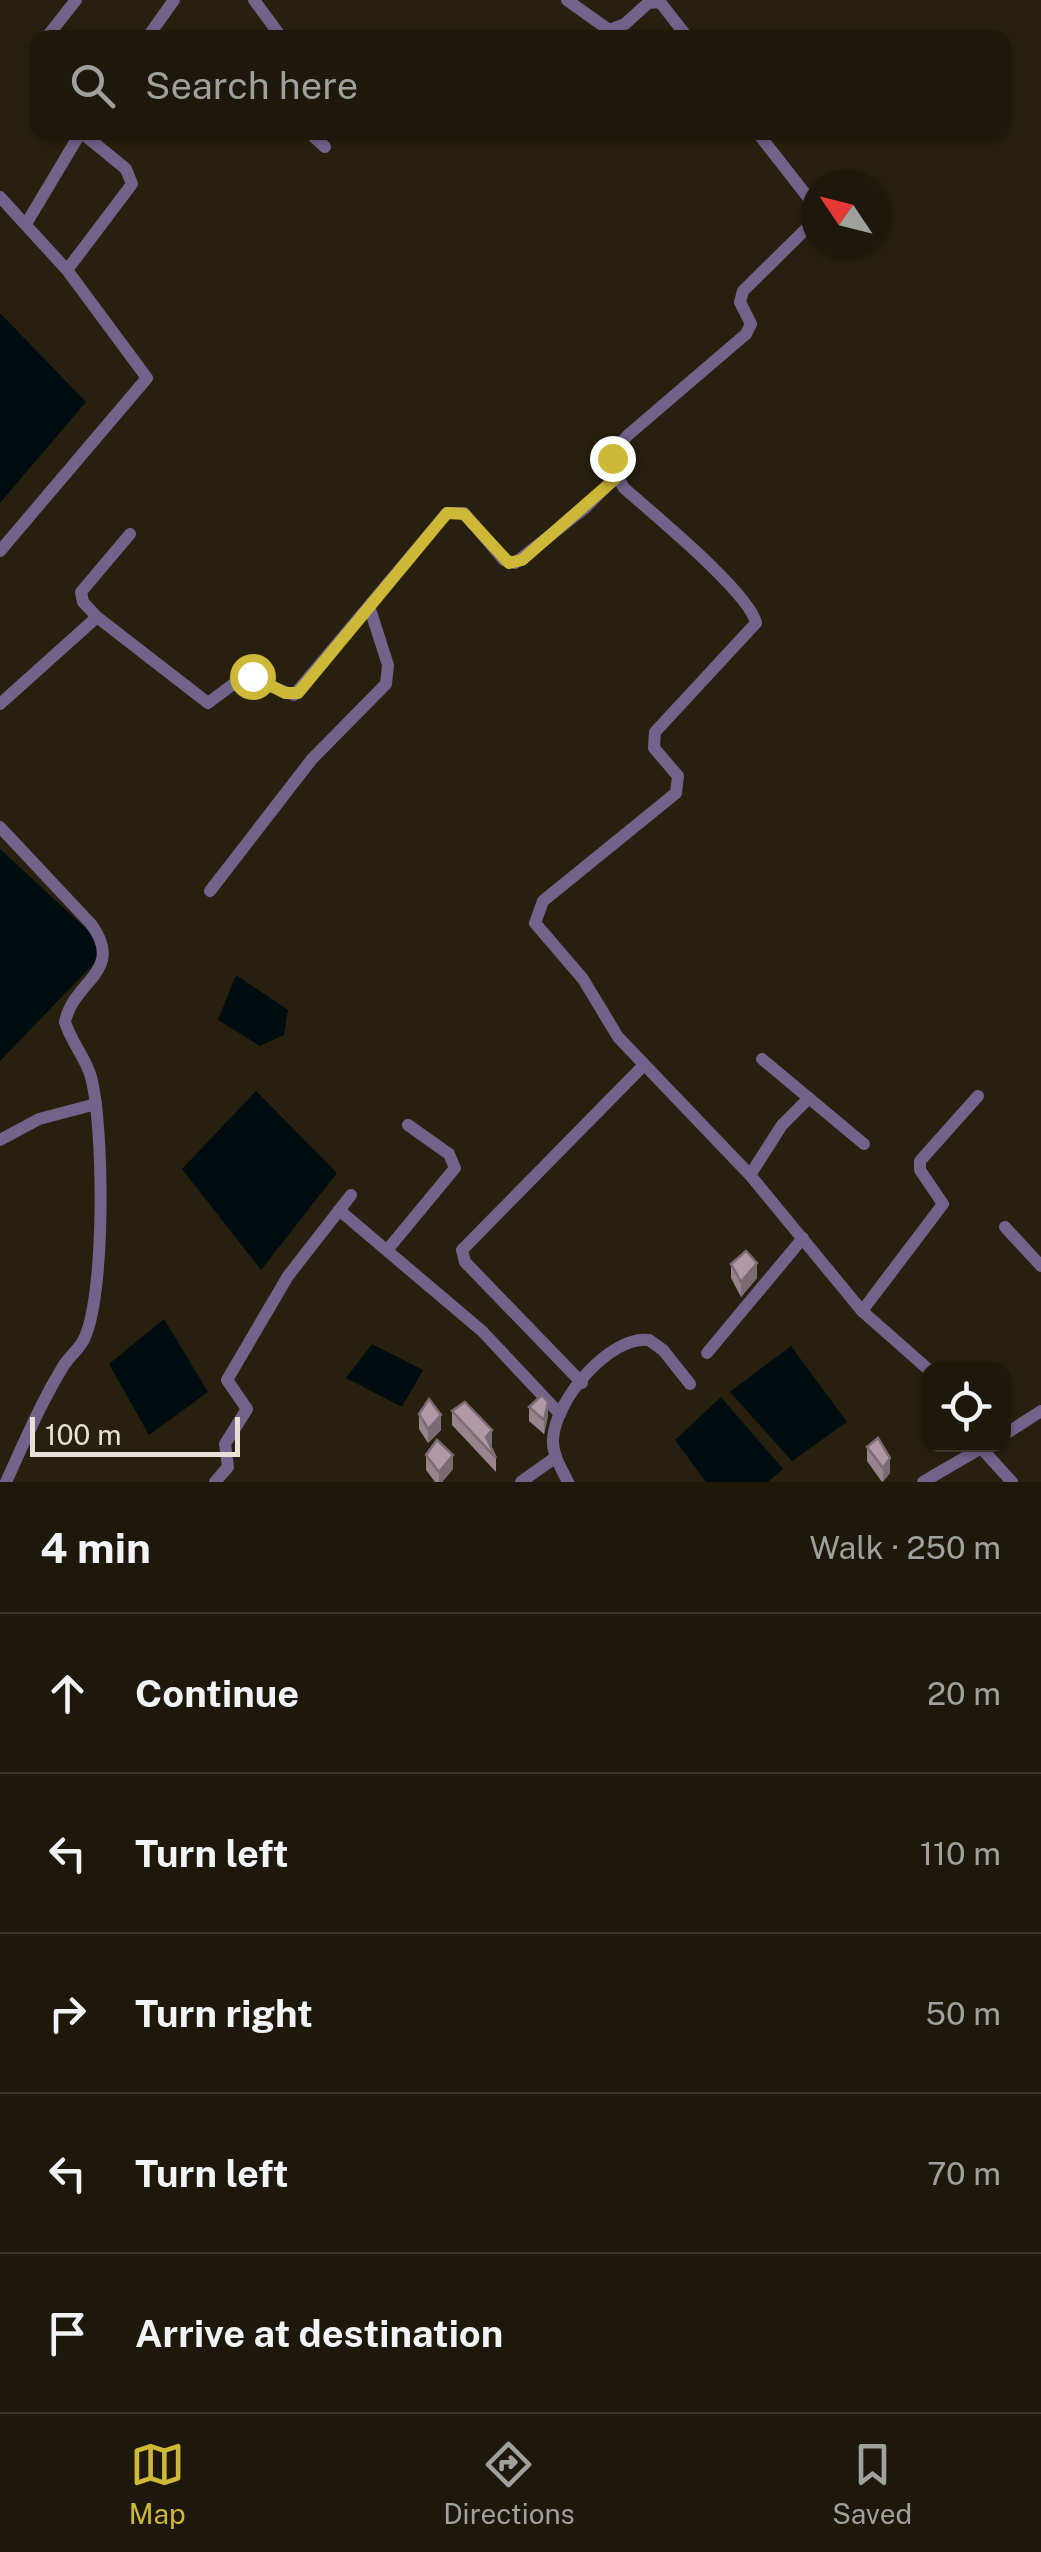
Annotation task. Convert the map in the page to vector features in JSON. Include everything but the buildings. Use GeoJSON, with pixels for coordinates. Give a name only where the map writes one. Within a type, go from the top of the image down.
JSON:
{"type":"FeatureCollection","features":[{"type":"Feature","properties":{"kind":"street"},"geometry":{"type":"LineString","coordinates":[[52,30],[76,0]]}},
{"type":"Feature","properties":{"kind":"street"},"geometry":{"type":"LineString","coordinates":[[153,30],[174,0]]}},
{"type":"Feature","properties":{"kind":"street"},"geometry":{"type":"LineString","coordinates":[[254,0],[276,30]]}},
{"type":"Feature","properties":{"kind":"street"},"geometry":{"type":"LineString","coordinates":[[567,0],[609,30],[625,24],[648,3],[660,2],[682,30]]}},
{"type":"Feature","properties":{"kind":"street"},"geometry":{"type":"LineString","coordinates":[[26,224],[76,140]]}},
{"type":"Feature","properties":{"kind":"street"},"geometry":{"type":"LineString","coordinates":[[66,270],[132,179],[90,140]]}},
{"type":"Feature","properties":{"kind":"street"},"geometry":{"type":"LineString","coordinates":[[318,140],[325,147]]}},
{"type":"Feature","properties":{"kind":"street"},"geometry":{"type":"LineString","coordinates":[[763,140],[806,193],[816,210],[814,221],[742,291],[740,302],[751,324],[746,334],[616,448],[612,467],[616,478],[734,591],[753,612],[756,623],[655,732],[654,748],[678,776],[676,793],[543,901],[534,915],[538,930],[574,968],[607,1020],[644,1064],[750,1176],[862,1311],[921,1363]]}},
{"type":"Feature","properties":{"kind":"street"},"geometry":{"type":"LineString","coordinates":[[0,196],[66,270],[147,378],[0,552]]}},
{"type":"Feature","properties":{"kind":"street"},"geometry":{"type":"LineString","coordinates":[[130,534],[81,592],[83,602],[96,617],[200,699],[212,703],[244,676],[285,693],[298,693],[447,513],[464,514],[504,560],[515,563],[586,508],[616,478]]}},
{"type":"Feature","properties":{"kind":"street"},"geometry":{"type":"LineString","coordinates":[[210,891],[312,759],[386,684],[388,665],[369,606]]}},
{"type":"Feature","properties":{"kind":"street"},"geometry":{"type":"LineString","coordinates":[[0,704],[96,617]]}},
{"type":"Feature","properties":{"kind":"street"},"geometry":{"type":"LineString","coordinates":[[0,826],[102,942],[101,964],[71,1006],[66,1022],[90,1072],[96,1104],[102,1224],[96,1305],[82,1341],[42,1404],[6,1482]]}},
{"type":"Feature","properties":{"kind":"street"},"geometry":{"type":"LineString","coordinates":[[762,1059],[864,1144]]}},
{"type":"Feature","properties":{"kind":"street"},"geometry":{"type":"LineString","coordinates":[[582,1382],[465,1262],[462,1250],[644,1064]]}},
{"type":"Feature","properties":{"kind":"street"},"geometry":{"type":"LineString","coordinates":[[862,1311],[944,1201],[920,1170],[920,1161],[978,1096]]}},
{"type":"Feature","properties":{"kind":"street"},"geometry":{"type":"LineString","coordinates":[[750,1176],[790,1115],[809,1098]]}},
{"type":"Feature","properties":{"kind":"street"},"geometry":{"type":"LineString","coordinates":[[0,1140],[39,1119],[96,1104]]}},
{"type":"Feature","properties":{"kind":"street"},"geometry":{"type":"LineString","coordinates":[[388,1248],[454,1168],[449,1154],[408,1125]]}},
{"type":"Feature","properties":{"kind":"street"},"geometry":{"type":"LineString","coordinates":[[216,1482],[228,1467],[225,1444],[248,1408],[226,1380],[288,1276],[352,1195]]}},
{"type":"Feature","properties":{"kind":"street"},"geometry":{"type":"LineString","coordinates":[[339,1210],[482,1331],[560,1414]]}},
{"type":"Feature","properties":{"kind":"street"},"geometry":{"type":"LineString","coordinates":[[1004,1226],[1041,1266]]}},
{"type":"Feature","properties":{"kind":"street"},"geometry":{"type":"LineString","coordinates":[[707,1354],[803,1238]]}},
{"type":"Feature","properties":{"kind":"street"},"geometry":{"type":"LineString","coordinates":[[568,1482],[556,1457],[552,1436],[560,1414],[582,1382],[623,1344],[649,1340],[663,1350],[690,1384]]}},
{"type":"Feature","properties":{"kind":"street"},"geometry":{"type":"LineString","coordinates":[[1011,1430],[1041,1411]]}},
{"type":"Feature","properties":{"kind":"street"},"geometry":{"type":"LineString","coordinates":[[924,1482],[975,1452]]}},
{"type":"Feature","properties":{"kind":"street"},"geometry":{"type":"LineString","coordinates":[[990,1452],[1012,1482]]}},
{"type":"Feature","properties":{"kind":"street"},"geometry":{"type":"LineString","coordinates":[[521,1482],[556,1457]]}},
{"type":"Feature","properties":{"kind":"shaded area"},"geometry":{"type":"Polygon","coordinates":[[[0,313],[86,402],[0,503],[0,313]]]}},
{"type":"Feature","properties":{"kind":"shaded area"},"geometry":{"type":"Polygon","coordinates":[[[0,849],[108,949],[0,1061],[0,849]]]}},
{"type":"Feature","properties":{"kind":"shaded area"},"geometry":{"type":"Polygon","coordinates":[[[236,975],[288,1010],[284,1035],[260,1046],[218,1020],[236,975]]]}},
{"type":"Feature","properties":{"kind":"shaded area"},"geometry":{"type":"Polygon","coordinates":[[[256,1091],[337,1173],[261,1270],[182,1169],[256,1091]]]}},
{"type":"Feature","properties":{"kind":"shaded area"},"geometry":{"type":"Polygon","coordinates":[[[164,1319],[208,1392],[149,1435],[109,1364],[164,1319]]]}},
{"type":"Feature","properties":{"kind":"shaded area"},"geometry":{"type":"Polygon","coordinates":[[[372,1344],[423,1370],[402,1407],[346,1378],[372,1344]]]}},
{"type":"Feature","properties":{"kind":"shaded area"},"geometry":{"type":"Polygon","coordinates":[[[791,1346],[847,1422],[792,1461],[730,1392],[791,1346]]]}},
{"type":"Feature","properties":{"kind":"shaded area"},"geometry":{"type":"Polygon","coordinates":[[[721,1397],[783,1469],[768,1482],[706,1482],[675,1440],[721,1397]]]}},
{"type":"Feature","properties":{"kind":"route"},"geometry":{"type":"LineString","coordinates":[[252,676],[285,693],[298,693],[447,513],[454,510],[464,514],[504,560],[522,560],[616,478],[612,458]]}}]}
